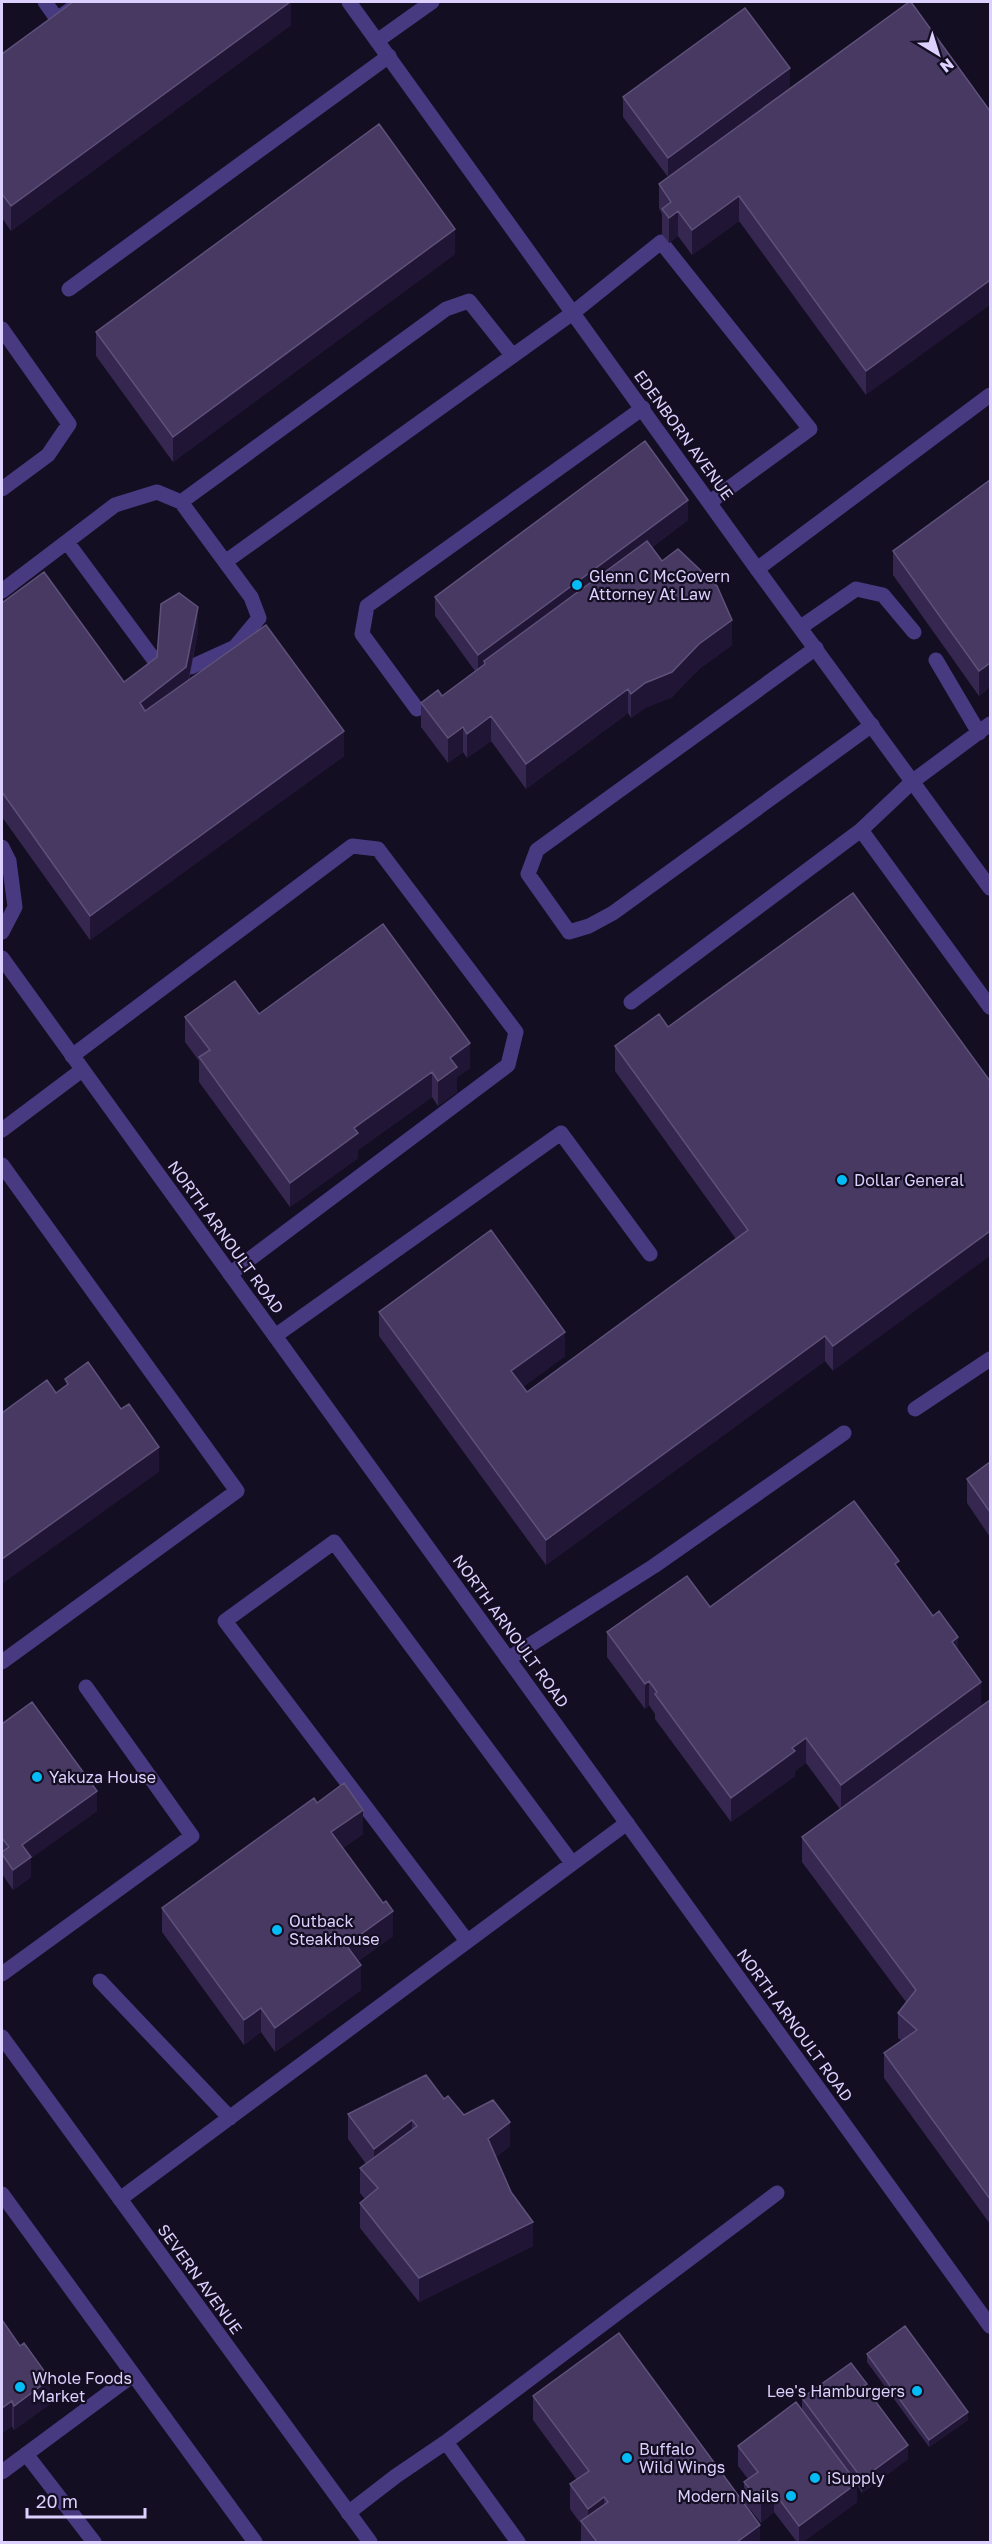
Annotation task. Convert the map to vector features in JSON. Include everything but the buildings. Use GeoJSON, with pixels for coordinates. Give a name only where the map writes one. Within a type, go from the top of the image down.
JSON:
{"type":"FeatureCollection","features":[{"type":"Feature","properties":{"kind":"street"},"geometry":{"type":"LineString","coordinates":[[45,2],[57,19],[81,2]]}},
{"type":"Feature","properties":{"kind":"street","name":"EDENBORN AVENUE"},"geometry":{"type":"LineString","coordinates":[[349,2],[990,888]]}},
{"type":"Feature","properties":{"kind":"street"},"geometry":{"type":"LineString","coordinates":[[377,41],[432,2]]}},
{"type":"Feature","properties":{"kind":"street"},"geometry":{"type":"LineString","coordinates":[[69,289],[389,56]]}},
{"type":"Feature","properties":{"kind":"street"},"geometry":{"type":"LineString","coordinates":[[225,562],[574,312],[661,242],[810,429],[710,502]]}},
{"type":"Feature","properties":{"kind":"street"},"geometry":{"type":"LineString","coordinates":[[181,502],[447,309],[470,301],[512,356]]}},
{"type":"Feature","properties":{"kind":"street"},"geometry":{"type":"LineString","coordinates":[[2,329],[69,424],[48,455],[2,489]]}},
{"type":"Feature","properties":{"kind":"street"},"geometry":{"type":"LineString","coordinates":[[757,569],[990,396]]}},
{"type":"Feature","properties":{"kind":"street"},"geometry":{"type":"LineString","coordinates":[[417,710],[362,634],[367,606],[643,408]]}},
{"type":"Feature","properties":{"kind":"street"},"geometry":{"type":"LineString","coordinates":[[2,591],[115,505],[157,492],[181,502],[250,597],[258,618],[235,647],[191,667]]}},
{"type":"Feature","properties":{"kind":"street"},"geometry":{"type":"LineString","coordinates":[[67,542],[158,665]]}},
{"type":"Feature","properties":{"kind":"street"},"geometry":{"type":"LineString","coordinates":[[801,627],[856,589],[883,595],[914,632]]}},
{"type":"Feature","properties":{"kind":"street"},"geometry":{"type":"LineString","coordinates":[[816,648],[537,850],[528,874],[569,932],[589,926],[612,912],[872,725]]}},
{"type":"Feature","properties":{"kind":"street"},"geometry":{"type":"LineString","coordinates":[[631,1002],[861,830],[914,781],[985,728],[936,660]]}},
{"type":"Feature","properties":{"kind":"street"},"geometry":{"type":"LineString","coordinates":[[861,830],[990,1007]]}},
{"type":"Feature","properties":{"kind":"street"},"geometry":{"type":"LineString","coordinates":[[72,1056],[352,846],[378,849],[516,1032],[508,1065],[230,1274]]}},
{"type":"Feature","properties":{"kind":"street"},"geometry":{"type":"LineString","coordinates":[[2,847],[9,861],[15,907],[2,932]]}},
{"type":"Feature","properties":{"kind":"street","name":"NORTH ARNOULT ROAD"},"geometry":{"type":"LineString","coordinates":[[2,958],[990,2326]]}},
{"type":"Feature","properties":{"kind":"street"},"geometry":{"type":"LineString","coordinates":[[2,1130],[82,1070]]}},
{"type":"Feature","properties":{"kind":"street"},"geometry":{"type":"LineString","coordinates":[[275,1336],[561,1133],[650,1254]]}},
{"type":"Feature","properties":{"kind":"street"},"geometry":{"type":"LineString","coordinates":[[2,1165],[237,1491],[2,1662]]}},
{"type":"Feature","properties":{"kind":"street"},"geometry":{"type":"LineString","coordinates":[[915,1409],[990,1359]]}},
{"type":"Feature","properties":{"kind":"street"},"geometry":{"type":"LineString","coordinates":[[508,1659],[654,1566],[844,1433]]}},
{"type":"Feature","properties":{"kind":"street"},"geometry":{"type":"LineString","coordinates":[[467,1941],[225,1621],[334,1542],[573,1863]]}},
{"type":"Feature","properties":{"kind":"street"},"geometry":{"type":"LineString","coordinates":[[2,1974],[192,1836],[86,1688]]}},
{"type":"Feature","properties":{"kind":"street"},"geometry":{"type":"LineString","coordinates":[[120,2199],[627,1823]]}},
{"type":"Feature","properties":{"kind":"street"},"geometry":{"type":"LineString","coordinates":[[100,1981],[230,2118]]}},
{"type":"Feature","properties":{"kind":"street","name":"SEVERN AVENUE"},"geometry":{"type":"LineString","coordinates":[[2,2037],[370,2542]]}},
{"type":"Feature","properties":{"kind":"street"},"geometry":{"type":"LineString","coordinates":[[348,2513],[777,2193]]}},
{"type":"Feature","properties":{"kind":"street"},"geometry":{"type":"LineString","coordinates":[[2,2194],[255,2542]]}},
{"type":"Feature","properties":{"kind":"street"},"geometry":{"type":"LineString","coordinates":[[2,2472],[133,2375]]}},
{"type":"Feature","properties":{"kind":"street"},"geometry":{"type":"LineString","coordinates":[[446,2442],[518,2542]]}},
{"type":"Feature","properties":{"kind":"street"},"geometry":{"type":"LineString","coordinates":[[26,2454],[94,2542]]}},
{"type":"Feature","properties":{"kind":"place","name":"Glenn C McGovern Attorney At Law"},"geometry":{"type":"Point","coordinates":[577,585]}},
{"type":"Feature","properties":{"kind":"place","name":"Dollar General"},"geometry":{"type":"Point","coordinates":[842,1180]}},
{"type":"Feature","properties":{"kind":"place","name":"Yakuza House"},"geometry":{"type":"Point","coordinates":[37,1777]}},
{"type":"Feature","properties":{"kind":"place","name":"Outback Steakhouse"},"geometry":{"type":"Point","coordinates":[277,1930]}},
{"type":"Feature","properties":{"kind":"place","name":"Whole Foods Market"},"geometry":{"type":"Point","coordinates":[20,2387]}},
{"type":"Feature","properties":{"kind":"place","name":"Lee's Hamburgers"},"geometry":{"type":"Point","coordinates":[917,2391]}},
{"type":"Feature","properties":{"kind":"place","name":"Buffalo Wild Wings"},"geometry":{"type":"Point","coordinates":[627,2458]}},
{"type":"Feature","properties":{"kind":"place","name":"iSupply"},"geometry":{"type":"Point","coordinates":[815,2478]}},
{"type":"Feature","properties":{"kind":"place","name":"Modern Nails"},"geometry":{"type":"Point","coordinates":[791,2496]}}]}
